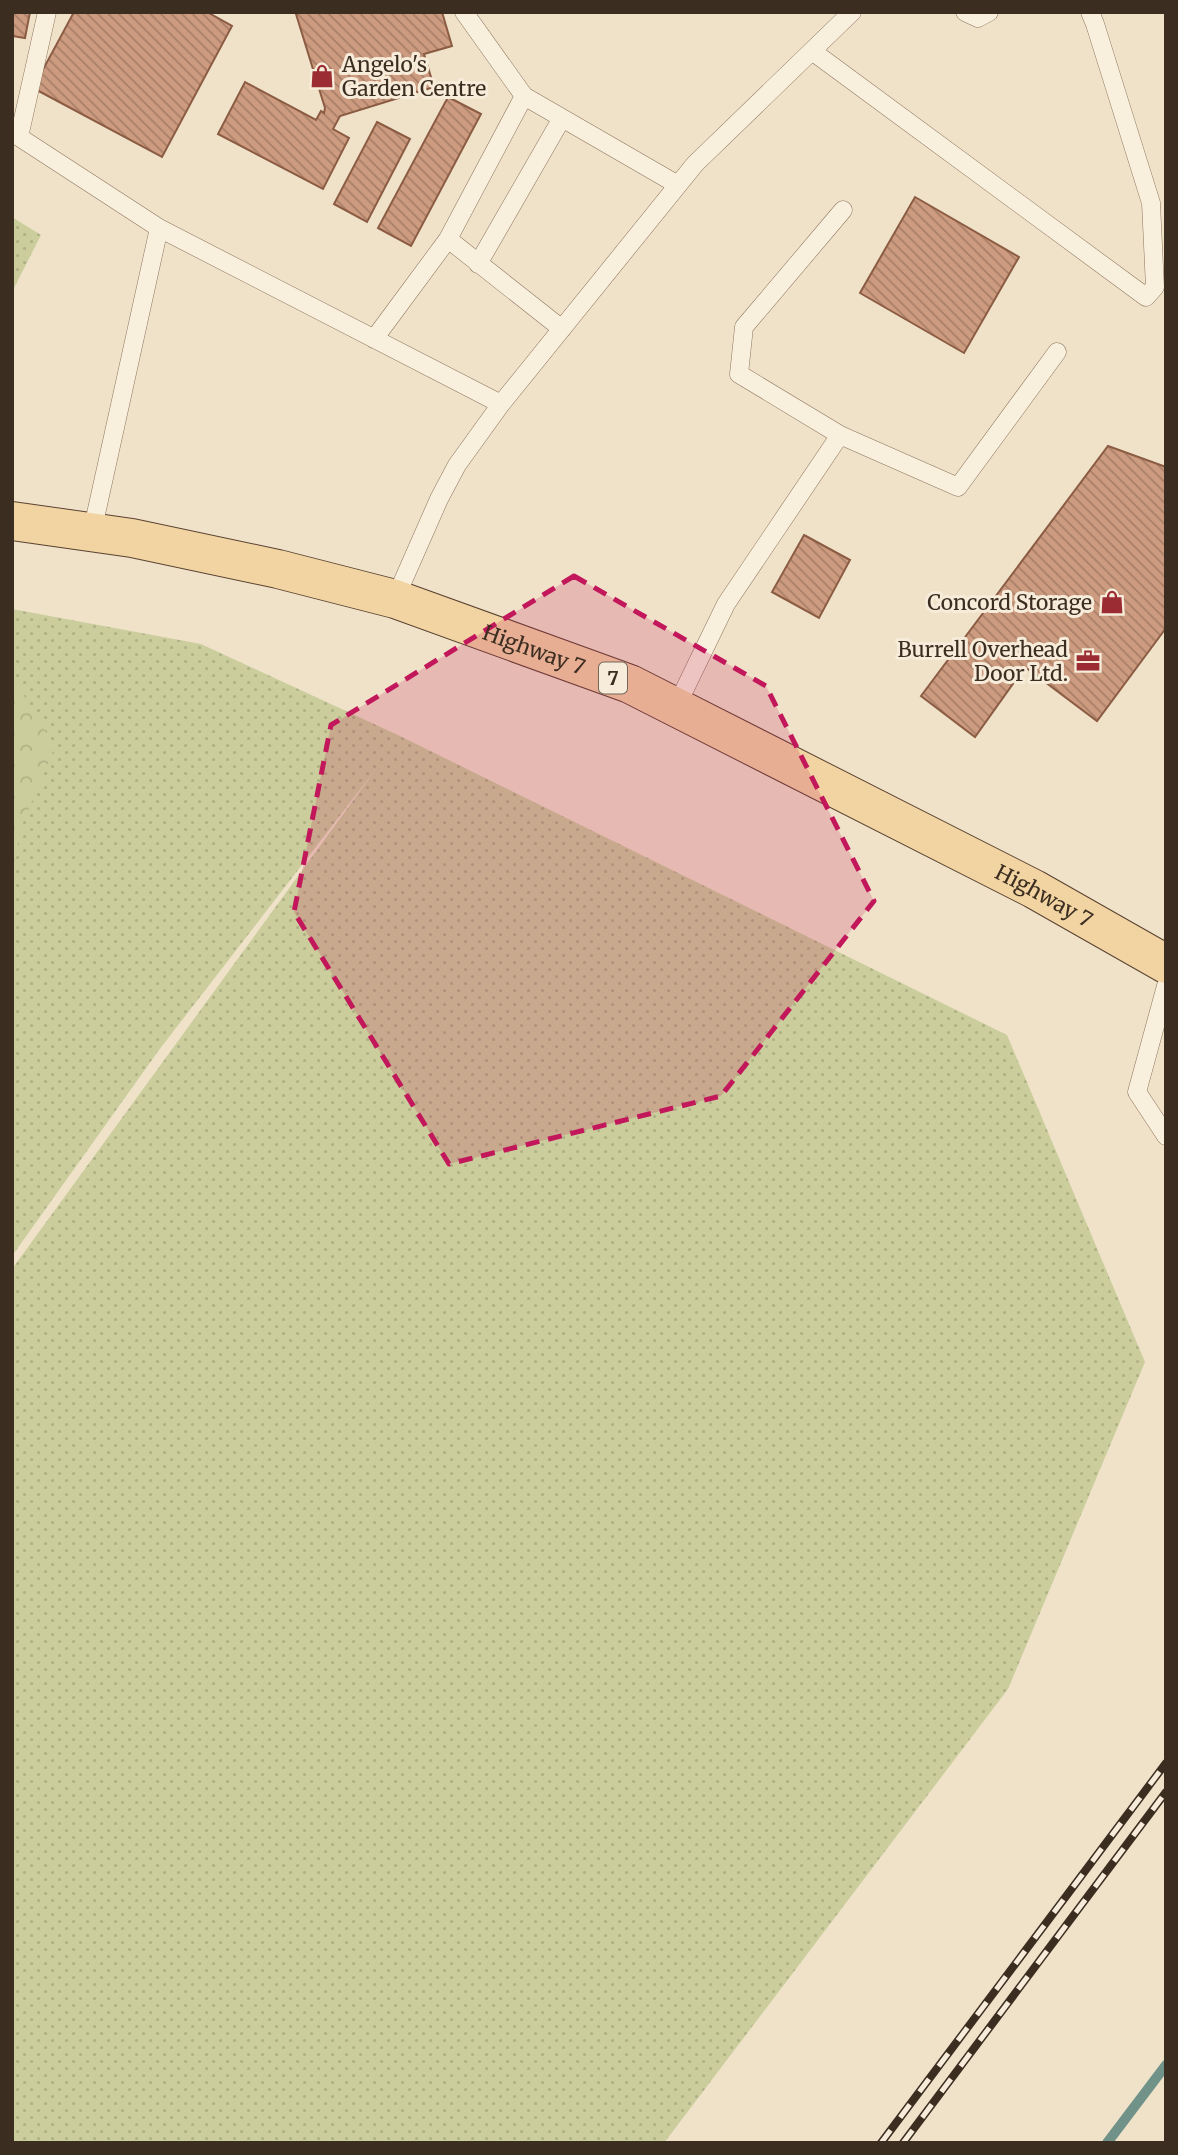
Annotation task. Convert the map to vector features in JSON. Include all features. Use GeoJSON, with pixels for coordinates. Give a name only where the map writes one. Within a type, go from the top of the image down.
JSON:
{"type":"FeatureCollection","features":[{"type":"Feature","properties":{"kind":"main road","name":"Highway 7"},"geometry":{"type":"LineString","coordinates":[[12,521],[131,538],[278,569],[395,599],[629,684],[1034,889],[1166,964]]}},
{"type":"Feature","properties":{"kind":"lane"},"geometry":{"type":"LineString","coordinates":[[47,12],[19,137],[159,228],[501,404]]}},
{"type":"Feature","properties":{"kind":"lane"},"geometry":{"type":"LineString","coordinates":[[464,12],[524,96],[678,185]]}},
{"type":"Feature","properties":{"kind":"lane"},"geometry":{"type":"LineString","coordinates":[[395,599],[457,465],[501,404],[695,164],[852,12]]}},
{"type":"Feature","properties":{"kind":"lane"},"geometry":{"type":"LineString","coordinates":[[965,12],[978,18],[989,12]]}},
{"type":"Feature","properties":{"kind":"lane"},"geometry":{"type":"LineString","coordinates":[[812,51],[1146,297],[1154,287],[1151,203],[1090,12]]}},
{"type":"Feature","properties":{"kind":"lane"},"geometry":{"type":"LineString","coordinates":[[374,339],[448,239],[524,96]]}},
{"type":"Feature","properties":{"kind":"lane"},"geometry":{"type":"LineString","coordinates":[[478,264],[562,118]]}},
{"type":"Feature","properties":{"kind":"lane"},"geometry":{"type":"LineString","coordinates":[[843,209],[744,327],[739,374],[841,435],[958,486],[1057,352]]}},
{"type":"Feature","properties":{"kind":"lane"},"geometry":{"type":"LineString","coordinates":[[92,533],[159,228]]}},
{"type":"Feature","properties":{"kind":"lane"},"geometry":{"type":"LineString","coordinates":[[448,239],[562,329]]}},
{"type":"Feature","properties":{"kind":"lane"},"geometry":{"type":"LineString","coordinates":[[676,707],[726,604],[841,435]]}},
{"type":"Feature","properties":{"kind":"lane"},"geometry":{"type":"LineString","coordinates":[[1166,986],[1137,1092],[1166,1136]]}},
{"type":"Feature","properties":{"kind":"highlighted area"},"geometry":{"type":"Polygon","coordinates":[[[574,576],[766,686],[874,901],[721,1096],[449,1164],[294,912],[331,725],[574,576]]]}},
{"type":"Feature","properties":{"kind":"green space"},"geometry":{"type":"Polygon","coordinates":[[[12,217],[41,235],[12,292],[12,217]]]}},
{"type":"Feature","properties":{"kind":"green space"},"geometry":{"type":"Polygon","coordinates":[[[12,609],[201,644],[400,736],[1007,1035],[1145,1362],[1008,1689],[664,2143],[12,2143],[12,1269],[376,769],[159,1050],[12,1256],[12,609]]]}},
{"type":"Feature","properties":{"kind":"green space"},"geometry":{"type":"Polygon","coordinates":[[[12,676],[55,747],[22,825],[12,872],[12,676]]]}},
{"type":"Feature","properties":{"kind":"building"},"geometry":{"type":"Polygon","coordinates":[[[12,12],[30,12],[25,38],[12,36],[12,12]]]}},
{"type":"Feature","properties":{"kind":"building"},"geometry":{"type":"Polygon","coordinates":[[[74,12],[207,12],[232,26],[162,157],[33,88],[74,12]]]}},
{"type":"Feature","properties":{"kind":"building"},"geometry":{"type":"Polygon","coordinates":[[[442,12],[452,46],[424,54],[434,87],[340,116],[333,129],[349,138],[323,189],[218,134],[245,82],[316,120],[321,111],[324,113],[325,108],[296,14],[442,12]]]}},
{"type":"Feature","properties":{"kind":"building"},"geometry":{"type":"Polygon","coordinates":[[[448,97],[481,114],[411,246],[378,228],[448,97]]]}},
{"type":"Feature","properties":{"kind":"building"},"geometry":{"type":"Polygon","coordinates":[[[377,122],[410,139],[367,222],[334,204],[377,122]]]}},
{"type":"Feature","properties":{"kind":"building"},"geometry":{"type":"Polygon","coordinates":[[[915,197],[1019,257],[964,353],[860,293],[915,197]]]}},
{"type":"Feature","properties":{"kind":"building"},"geometry":{"type":"Polygon","coordinates":[[[1108,446],[1166,467],[1166,628],[1097,721],[1025,667],[975,737],[921,696],[1108,446]]]}},
{"type":"Feature","properties":{"kind":"building"},"geometry":{"type":"Polygon","coordinates":[[[804,535],[850,560],[819,618],[772,592],[804,535]]]}},
{"type":"Feature","properties":{"kind":"waterway"},"geometry":{"type":"LineString","coordinates":[[1107,2143],[1166,2065]]}},
{"type":"Feature","properties":{"kind":"railway"},"geometry":{"type":"LineString","coordinates":[[881,2143],[1166,1763]]}},
{"type":"Feature","properties":{"kind":"railway"},"geometry":{"type":"LineString","coordinates":[[903,2143],[1166,1792]]}},
{"type":"Feature","properties":{"kind":"place","name":"Angelo's Garden Centre"},"geometry":{"type":"Point","coordinates":[322,76]}},
{"type":"Feature","properties":{"kind":"place","name":"Concord Storage"},"geometry":{"type":"Point","coordinates":[1112,602]}},
{"type":"Feature","properties":{"kind":"place","name":"Burrell Overhead Door Ltd."},"geometry":{"type":"Point","coordinates":[1088,661]}}]}
